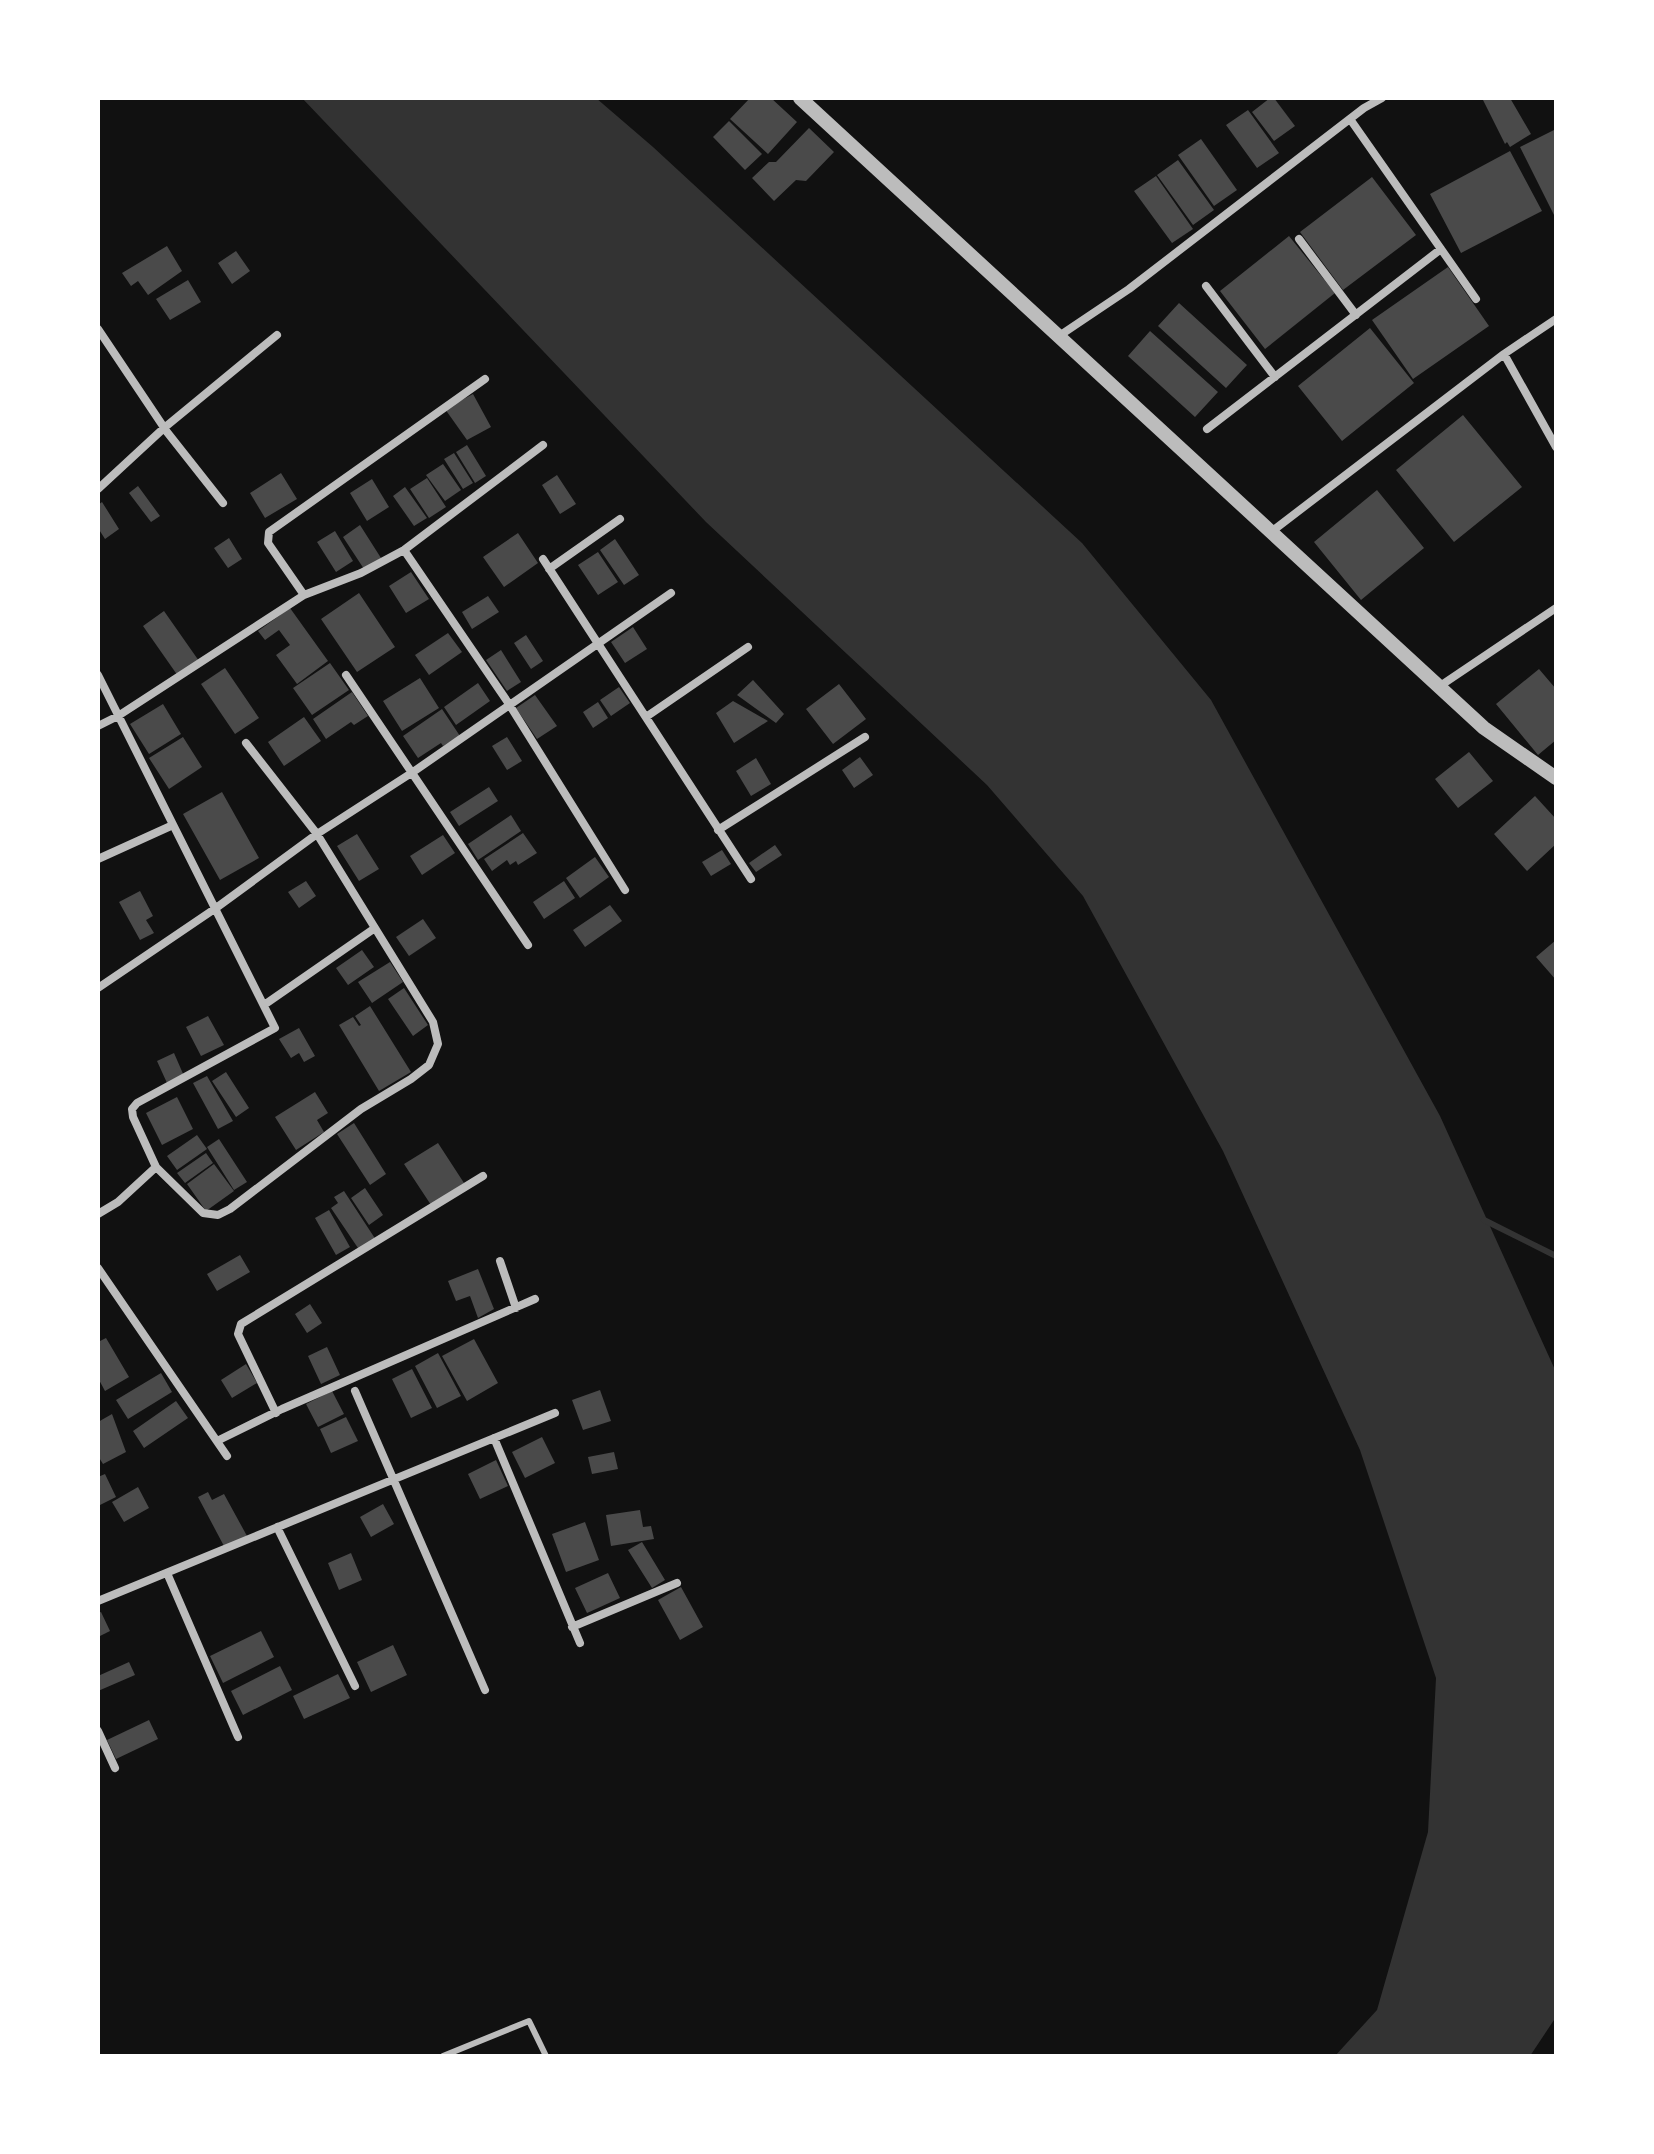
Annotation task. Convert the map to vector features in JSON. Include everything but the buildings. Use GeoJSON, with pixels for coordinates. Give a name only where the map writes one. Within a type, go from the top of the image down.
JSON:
{"type":"FeatureCollection","features":[{"type":"Feature","properties":{"kind":"street"},"geometry":{"type":"LineString","coordinates":[[800,98],[1484,728],[1556,778]]}},
{"type":"Feature","properties":{"kind":"street"},"geometry":{"type":"LineString","coordinates":[[1059,336],[1129,289],[1350,119],[1382,98]]}},
{"type":"Feature","properties":{"kind":"street"},"geometry":{"type":"LineString","coordinates":[[1350,119],[1476,299]]}},
{"type":"Feature","properties":{"kind":"street"},"geometry":{"type":"LineString","coordinates":[[1299,239],[1356,315]]}},
{"type":"Feature","properties":{"kind":"street"},"geometry":{"type":"LineString","coordinates":[[1207,429],[1441,249]]}},
{"type":"Feature","properties":{"kind":"street"},"geometry":{"type":"LineString","coordinates":[[1206,286],[1275,377]]}},
{"type":"Feature","properties":{"kind":"street"},"geometry":{"type":"LineString","coordinates":[[1271,532],[1504,354],[1556,319]]}},
{"type":"Feature","properties":{"kind":"street"},"geometry":{"type":"LineString","coordinates":[[98,329],[164,428],[223,503]]}},
{"type":"Feature","properties":{"kind":"street"},"geometry":{"type":"LineString","coordinates":[[98,489],[164,428],[277,335]]}},
{"type":"Feature","properties":{"kind":"street"},"geometry":{"type":"LineString","coordinates":[[1504,354],[1556,447]]}},
{"type":"Feature","properties":{"kind":"street"},"geometry":{"type":"LineString","coordinates":[[304,595],[268,543],[269,532],[485,379]]}},
{"type":"Feature","properties":{"kind":"street"},"geometry":{"type":"LineString","coordinates":[[98,726],[304,595],[361,573],[404,550],[543,445]]}},
{"type":"Feature","properties":{"kind":"street"},"geometry":{"type":"LineString","coordinates":[[549,569],[620,519]]}},
{"type":"Feature","properties":{"kind":"street"},"geometry":{"type":"LineString","coordinates":[[404,550],[509,704],[625,890]]}},
{"type":"Feature","properties":{"kind":"street"},"geometry":{"type":"LineString","coordinates":[[543,559],[751,879]]}},
{"type":"Feature","properties":{"kind":"street"},"geometry":{"type":"LineString","coordinates":[[98,988],[216,908],[317,834],[413,772],[671,593]]}},
{"type":"Feature","properties":{"kind":"street"},"geometry":{"type":"LineString","coordinates":[[1440,686],[1556,608]]}},
{"type":"Feature","properties":{"kind":"street"},"geometry":{"type":"LineString","coordinates":[[646,717],[748,647]]}},
{"type":"Feature","properties":{"kind":"street"},"geometry":{"type":"LineString","coordinates":[[98,675],[275,1028],[137,1103],[132,1109],[156,1167],[203,1213],[218,1215],[361,1109],[411,1079],[429,1065],[438,1044],[433,1022],[317,834],[246,743]]}},
{"type":"Feature","properties":{"kind":"street"},"geometry":{"type":"LineString","coordinates":[[346,675],[528,945]]}},
{"type":"Feature","properties":{"kind":"street"},"geometry":{"type":"LineString","coordinates":[[718,830],[865,737]]}},
{"type":"Feature","properties":{"kind":"street"},"geometry":{"type":"LineString","coordinates":[[98,859],[173,825]]}},
{"type":"Feature","properties":{"kind":"street"},"geometry":{"type":"LineString","coordinates":[[264,1005],[375,928]]}},
{"type":"Feature","properties":{"kind":"street"},"geometry":{"type":"LineString","coordinates":[[98,1214],[118,1202],[156,1167]]}},
{"type":"Feature","properties":{"kind":"street"},"geometry":{"type":"LineString","coordinates":[[276,1413],[238,1334],[241,1324],[483,1176]]}},
{"type":"Feature","properties":{"kind":"street"},"geometry":{"type":"LineString","coordinates":[[500,1261],[516,1308]]}},
{"type":"Feature","properties":{"kind":"street"},"geometry":{"type":"LineString","coordinates":[[98,1268],[227,1456]]}},
{"type":"Feature","properties":{"kind":"street"},"geometry":{"type":"LineString","coordinates":[[217,1441],[535,1299]]}},
{"type":"Feature","properties":{"kind":"street"},"geometry":{"type":"LineString","coordinates":[[355,1391],[485,1690]]}},
{"type":"Feature","properties":{"kind":"street"},"geometry":{"type":"LineString","coordinates":[[98,1601],[555,1413]]}},
{"type":"Feature","properties":{"kind":"street"},"geometry":{"type":"LineString","coordinates":[[494,1438],[580,1643]]}},
{"type":"Feature","properties":{"kind":"street"},"geometry":{"type":"LineString","coordinates":[[277,1527],[355,1686]]}},
{"type":"Feature","properties":{"kind":"street"},"geometry":{"type":"LineString","coordinates":[[167,1573],[238,1737]]}},
{"type":"Feature","properties":{"kind":"street"},"geometry":{"type":"LineString","coordinates":[[572,1627],[677,1583]]}},
{"type":"Feature","properties":{"kind":"street"},"geometry":{"type":"LineString","coordinates":[[98,1731],[115,1768]]}},
{"type":"Feature","properties":{"kind":"lane"},"geometry":{"type":"LineString","coordinates":[[443,2056],[529,2021],[546,2056]]}},
{"type":"Feature","properties":{"kind":"shaded area"},"geometry":{"type":"Polygon","coordinates":[[[302,98],[596,98],[1082,543],[1211,700],[1440,1116],[1556,1372],[1556,2017],[1530,2056],[1335,2056],[1377,2010],[1428,1832],[1436,1678],[1360,1450],[1223,1151],[1083,896],[987,785],[706,522],[302,98]]]}},
{"type":"Feature","properties":{"kind":"waterway"},"geometry":{"type":"LineString","coordinates":[[1484,1220],[1556,1256]]}}]}
